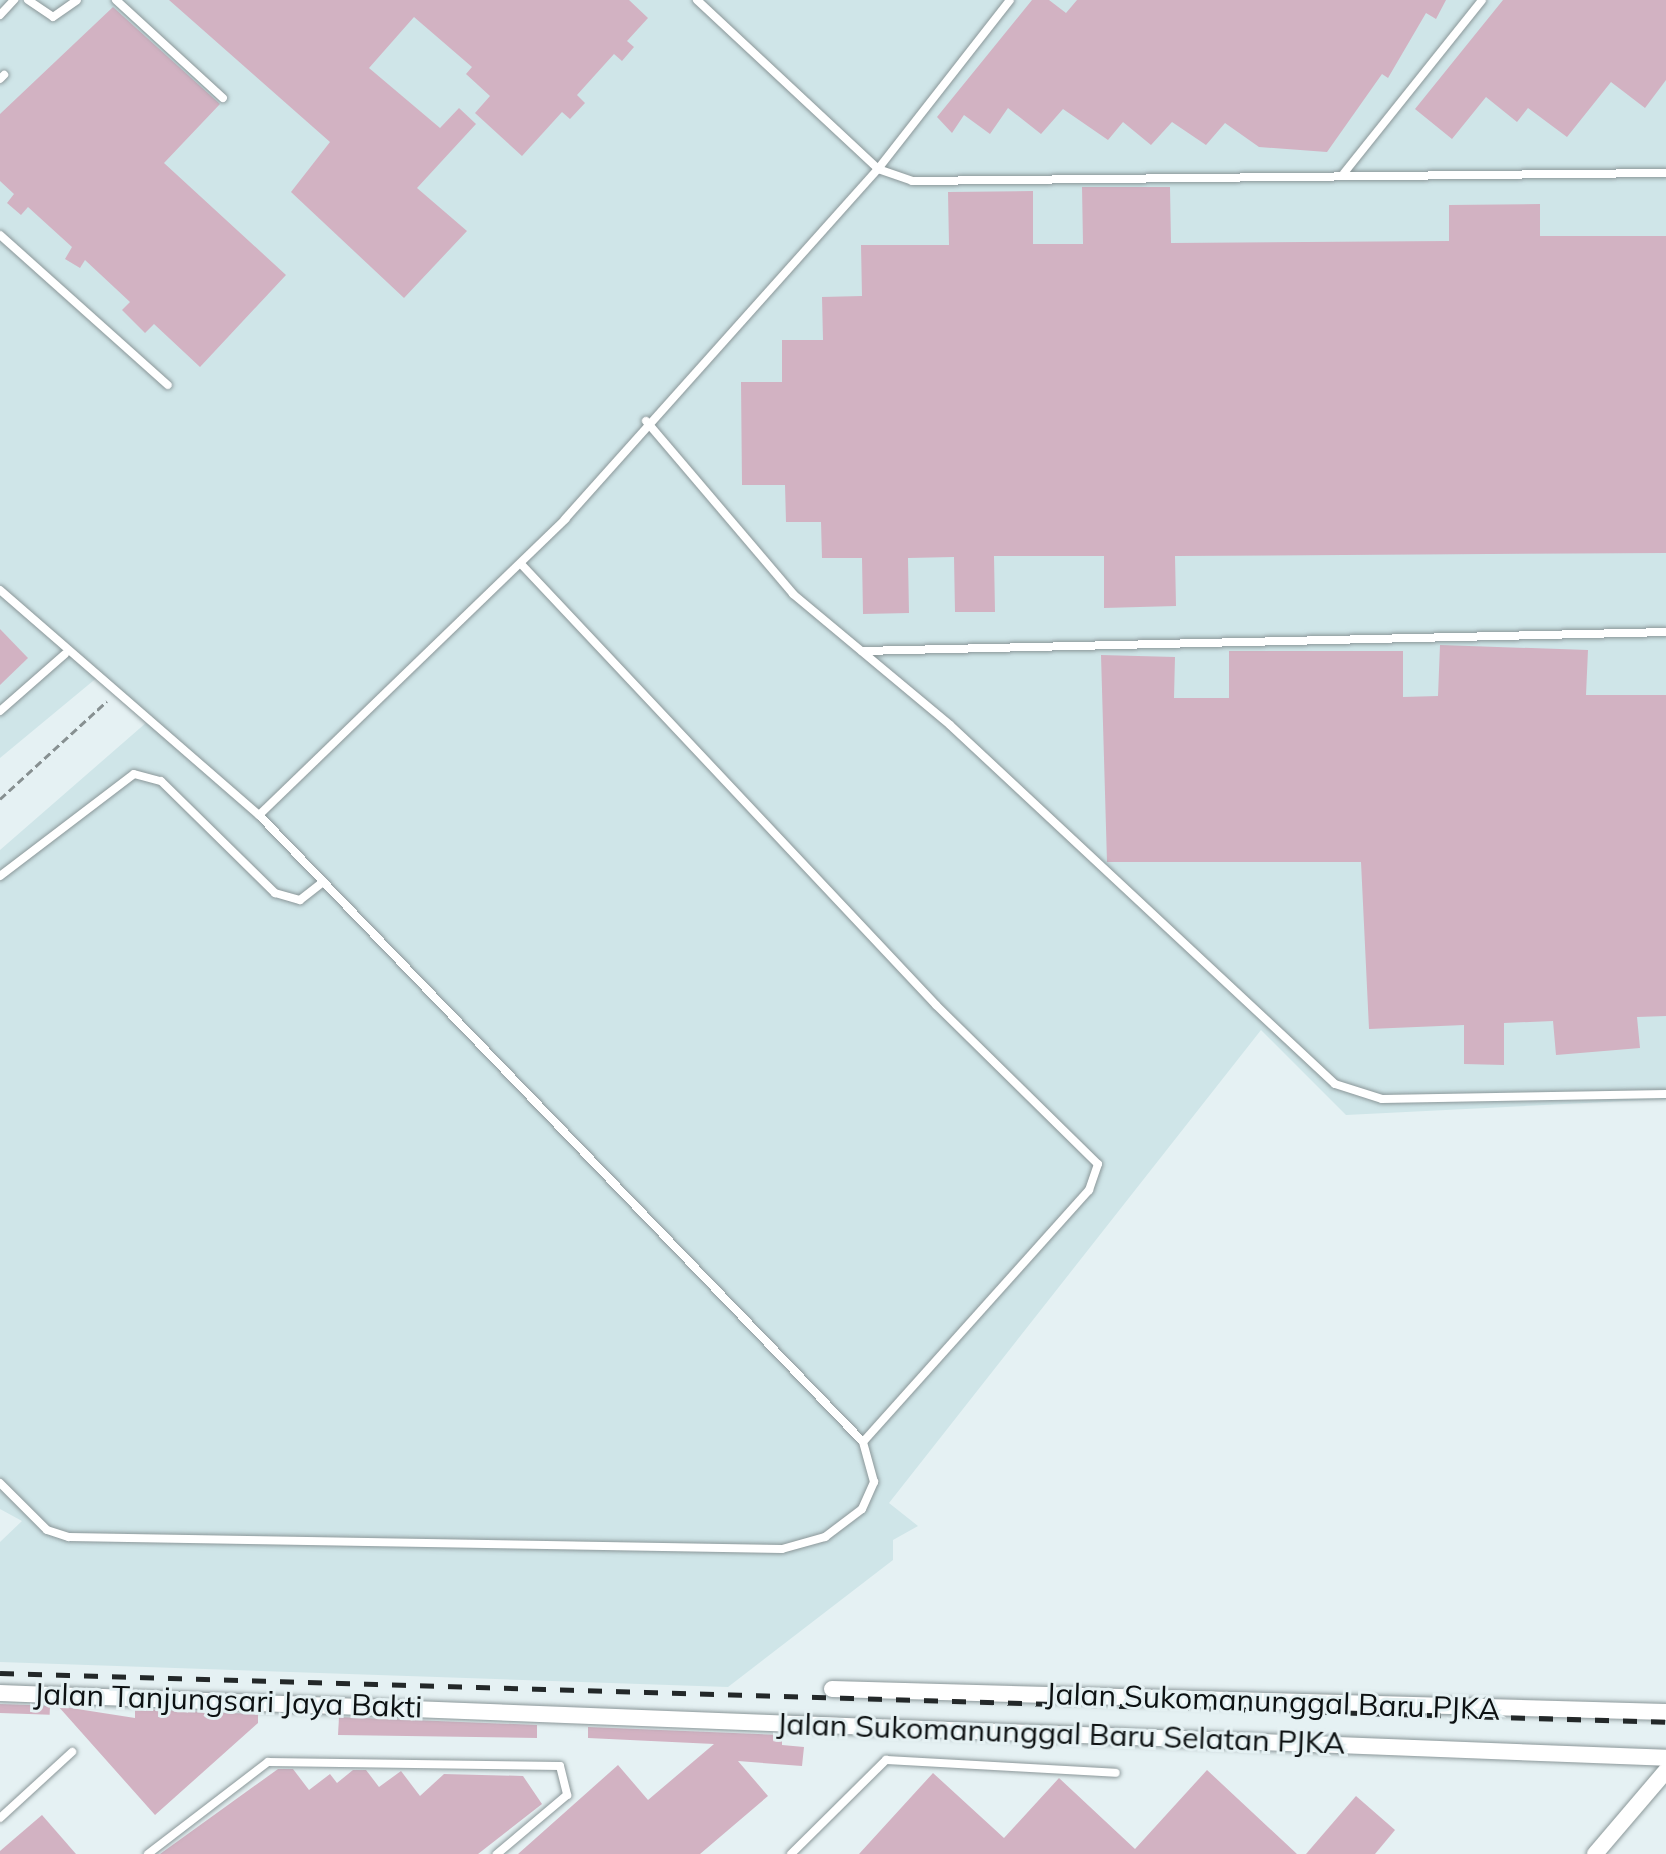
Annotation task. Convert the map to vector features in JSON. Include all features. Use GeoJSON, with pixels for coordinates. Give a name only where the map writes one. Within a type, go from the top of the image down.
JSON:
{"type":"FeatureCollection","features":[{"type":"Feature","properties":{"kind":"street","name":"Jalan Sukomanunggal Baru PJKA"},"geometry":{"type":"LineString","coordinates":[[832,1689],[1666,1712]]}},
{"type":"Feature","properties":{"kind":"street","name":"Jalan Tanjungsari Jaya Bakti"},"geometry":{"type":"LineString","coordinates":[[0,1693],[455,1706]]}},
{"type":"Feature","properties":{"kind":"street","name":"Jalan Sukomanunggal Baru Selatan PJKA"},"geometry":{"type":"LineString","coordinates":[[455,1706],[1666,1758]]}},
{"type":"Feature","properties":{"kind":"street"},"geometry":{"type":"LineString","coordinates":[[1595,1854],[1666,1771]]}},
{"type":"Feature","properties":{"kind":"lane"},"geometry":{"type":"LineString","coordinates":[[0,15],[14,0]]}},
{"type":"Feature","properties":{"kind":"lane"},"geometry":{"type":"LineString","coordinates":[[28,0],[53,17],[77,0]]}},
{"type":"Feature","properties":{"kind":"lane"},"geometry":{"type":"LineString","coordinates":[[116,0],[223,98]]}},
{"type":"Feature","properties":{"kind":"lane"},"geometry":{"type":"LineString","coordinates":[[697,0],[878,169],[912,181],[1344,173],[1666,173]]}},
{"type":"Feature","properties":{"kind":"lane"},"geometry":{"type":"LineString","coordinates":[[259,815],[521,564],[646,421],[878,169],[1010,0]]}},
{"type":"Feature","properties":{"kind":"lane"},"geometry":{"type":"LineString","coordinates":[[1344,173],[1482,0]]}},
{"type":"Feature","properties":{"kind":"lane"},"geometry":{"type":"LineString","coordinates":[[0,235],[168,385]]}},
{"type":"Feature","properties":{"kind":"lane"},"geometry":{"type":"LineString","coordinates":[[646,421],[793,594],[861,651],[1335,1084],[1382,1099],[1666,1094]]}},
{"type":"Feature","properties":{"kind":"lane"},"geometry":{"type":"LineString","coordinates":[[521,564],[936,1005],[1098,1164],[1089,1190],[863,1442]]}},
{"type":"Feature","properties":{"kind":"lane"},"geometry":{"type":"LineString","coordinates":[[0,590],[65,654],[119,690],[259,815],[863,1442],[875,1469],[862,1509],[825,1537],[782,1549],[69,1537],[47,1530],[0,1483]]}},
{"type":"Feature","properties":{"kind":"lane"},"geometry":{"type":"LineString","coordinates":[[861,651],[1666,632]]}},
{"type":"Feature","properties":{"kind":"lane"},"geometry":{"type":"LineString","coordinates":[[0,711],[65,654]]}},
{"type":"Feature","properties":{"kind":"lane"},"geometry":{"type":"LineString","coordinates":[[0,876],[134,774],[161,781],[275,893],[300,900],[322,883]]}},
{"type":"Feature","properties":{"kind":"lane"},"geometry":{"type":"LineString","coordinates":[[0,1818],[72,1752]]}},
{"type":"Feature","properties":{"kind":"lane"},"geometry":{"type":"LineString","coordinates":[[791,1854],[886,1760],[1116,1773]]}},
{"type":"Feature","properties":{"kind":"lane"},"geometry":{"type":"LineString","coordinates":[[148,1854],[268,1762],[560,1766],[567,1795],[497,1854]]}},
{"type":"Feature","properties":{"kind":"path"},"geometry":{"type":"LineString","coordinates":[[0,799],[119,690]]}},
{"type":"Feature","properties":{"kind":"shaded area"},"geometry":{"type":"Polygon","coordinates":[[[0,0],[1666,0],[1666,1099],[1346,1115],[1261,1030],[889,1503],[918,1526],[893,1540],[893,1560],[728,1687],[0,1662],[0,1542],[22,1521],[0,1509],[0,850],[147,722],[99,676],[0,758],[0,0]]]}},
{"type":"Feature","properties":{"kind":"building"},"geometry":{"type":"Polygon","coordinates":[[[169,0],[629,0],[648,18],[627,41],[634,47],[622,61],[614,54],[577,95],[585,103],[570,119],[562,112],[522,156],[475,113],[490,96],[466,74],[472,67],[414,17],[369,68],[440,128],[459,108],[476,124],[417,188],[467,231],[404,298],[291,192],[330,142],[169,0]]]}},
{"type":"Feature","properties":{"kind":"building"},"geometry":{"type":"Polygon","coordinates":[[[1032,0],[1049,0],[1066,13],[1077,0],[1446,0],[1436,19],[1426,13],[1388,78],[1382,74],[1327,152],[1259,147],[1225,123],[1206,145],[1172,122],[1151,145],[1123,122],[1108,140],[1063,109],[1041,134],[1008,108],[990,134],[964,115],[952,133],[937,117],[1032,0]]]}},
{"type":"Feature","properties":{"kind":"building"},"geometry":{"type":"Polygon","coordinates":[[[1503,0],[1666,0],[1666,80],[1645,108],[1611,82],[1567,137],[1528,108],[1517,122],[1486,97],[1452,139],[1415,109],[1503,0]]]}},
{"type":"Feature","properties":{"kind":"building"},"geometry":{"type":"Polygon","coordinates":[[[113,7],[220,104],[164,163],[286,275],[200,367],[154,324],[145,333],[122,310],[130,302],[85,260],[80,268],[65,259],[72,247],[28,207],[21,215],[7,203],[14,194],[0,181],[0,114],[113,7]]]}},
{"type":"Feature","properties":{"kind":"building"},"geometry":{"type":"Polygon","coordinates":[[[1082,187],[1170,187],[1171,243],[1449,241],[1449,205],[1540,204],[1540,236],[1666,236],[1666,553],[1175,556],[1176,606],[1104,608],[1104,556],[994,556],[995,612],[955,612],[954,557],[908,558],[909,613],[863,614],[862,558],[822,558],[821,522],[786,522],[785,485],[742,485],[741,382],[782,382],[782,340],[823,340],[822,297],[862,296],[861,245],[949,245],[948,192],[1033,191],[1033,244],[1083,244],[1082,187]]]}},
{"type":"Feature","properties":{"kind":"building"},"geometry":{"type":"Polygon","coordinates":[[[0,629],[28,658],[0,685],[0,629]]]}},
{"type":"Feature","properties":{"kind":"building"},"geometry":{"type":"Polygon","coordinates":[[[1440,645],[1588,650],[1586,695],[1666,695],[1666,1016],[1637,1017],[1640,1048],[1556,1055],[1553,1021],[1504,1023],[1504,1065],[1464,1064],[1464,1025],[1369,1029],[1361,862],[1107,862],[1101,655],[1175,657],[1174,698],[1229,698],[1229,651],[1403,651],[1403,697],[1438,696],[1440,645]]]}},
{"type":"Feature","properties":{"kind":"building"},"geometry":{"type":"Polygon","coordinates":[[[0,1704],[50,1706],[50,1715],[0,1713],[0,1704]]]}},
{"type":"Feature","properties":{"kind":"building"},"geometry":{"type":"Polygon","coordinates":[[[58,1706],[135,1718],[135,1709],[258,1714],[258,1723],[155,1815],[58,1706]]]}},
{"type":"Feature","properties":{"kind":"building"},"geometry":{"type":"Polygon","coordinates":[[[339,1717],[537,1725],[537,1738],[338,1735],[339,1717]]]}},
{"type":"Feature","properties":{"kind":"building"},"geometry":{"type":"Polygon","coordinates":[[[588,1727],[782,1735],[782,1745],[804,1747],[802,1766],[738,1761],[768,1796],[700,1854],[518,1854],[618,1765],[648,1800],[714,1744],[588,1738],[588,1727]]]}},
{"type":"Feature","properties":{"kind":"building"},"geometry":{"type":"Polygon","coordinates":[[[278,1769],[293,1769],[309,1790],[330,1774],[337,1783],[353,1770],[366,1770],[379,1787],[401,1771],[420,1796],[444,1774],[523,1776],[542,1804],[478,1854],[160,1854],[278,1769]]]}},
{"type":"Feature","properties":{"kind":"building"},"geometry":{"type":"Polygon","coordinates":[[[1207,1770],[1297,1854],[859,1854],[933,1773],[1004,1838],[1059,1778],[1135,1849],[1207,1770]]]}},
{"type":"Feature","properties":{"kind":"building"},"geometry":{"type":"Polygon","coordinates":[[[1356,1796],[1395,1830],[1375,1854],[1306,1854],[1356,1796]]]}},
{"type":"Feature","properties":{"kind":"building"},"geometry":{"type":"Polygon","coordinates":[[[42,1815],[76,1854],[0,1854],[0,1851],[42,1815]]]}},
{"type":"Feature","properties":{"kind":"railway"},"geometry":{"type":"LineString","coordinates":[[0,1673],[1666,1722]]}}]}
